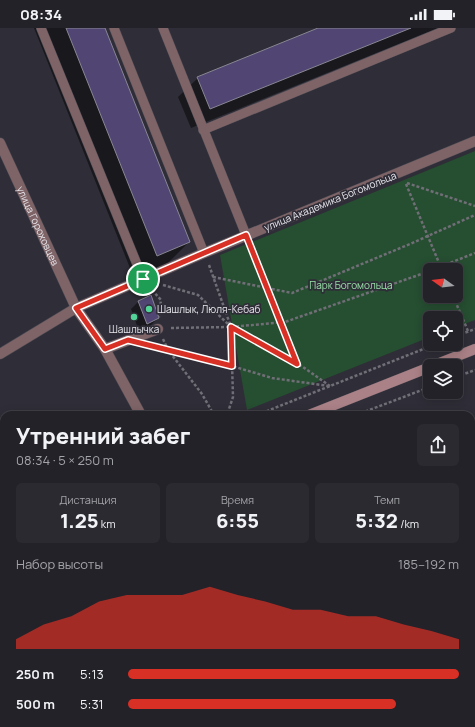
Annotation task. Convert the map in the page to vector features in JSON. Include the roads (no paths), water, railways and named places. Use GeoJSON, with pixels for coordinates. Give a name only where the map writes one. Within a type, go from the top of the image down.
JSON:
{"type":"FeatureCollection","features":[{"type":"Feature","properties":{"kind":"street","name":"улица Академика Богомольца"},"geometry":{"type":"LineString","coordinates":[[0,354],[76,308],[246,235],[475,141]]}},
{"type":"Feature","properties":{"kind":"street","name":"улица Гороховцев"},"geometry":{"type":"LineString","coordinates":[[0,143],[76,308],[105,349],[139,411]]}},
{"type":"Feature","properties":{"kind":"street"},"geometry":{"type":"LineString","coordinates":[[105,349],[158,329]]}},
{"type":"Feature","properties":{"kind":"street"},"geometry":{"type":"LineString","coordinates":[[449,359],[475,349]]}},
{"type":"Feature","properties":{"kind":"street"},"geometry":{"type":"LineString","coordinates":[[319,411],[423,369]]}},
{"type":"Feature","properties":{"kind":"lane"},"geometry":{"type":"LineString","coordinates":[[41,28],[143,279]]}},
{"type":"Feature","properties":{"kind":"lane"},"geometry":{"type":"LineString","coordinates":[[114,28],[204,253]]}},
{"type":"Feature","properties":{"kind":"lane"},"geometry":{"type":"LineString","coordinates":[[163,28],[246,235]]}},
{"type":"Feature","properties":{"kind":"lane"},"geometry":{"type":"LineString","coordinates":[[203,130],[451,28]]}},
{"type":"Feature","properties":{"kind":"place","name":"Шашлык, Люля-Кебаб"},"geometry":{"type":"Point","coordinates":[149,309]}},
{"type":"Feature","properties":{"kind":"place","name":"Шашлычка"},"geometry":{"type":"Point","coordinates":[134,317]}},
{"type":"Feature","properties":{"kind":"park label","name":"Парк Богомольца"},"geometry":{"type":"Point","coordinates":[351,285]}}]}
